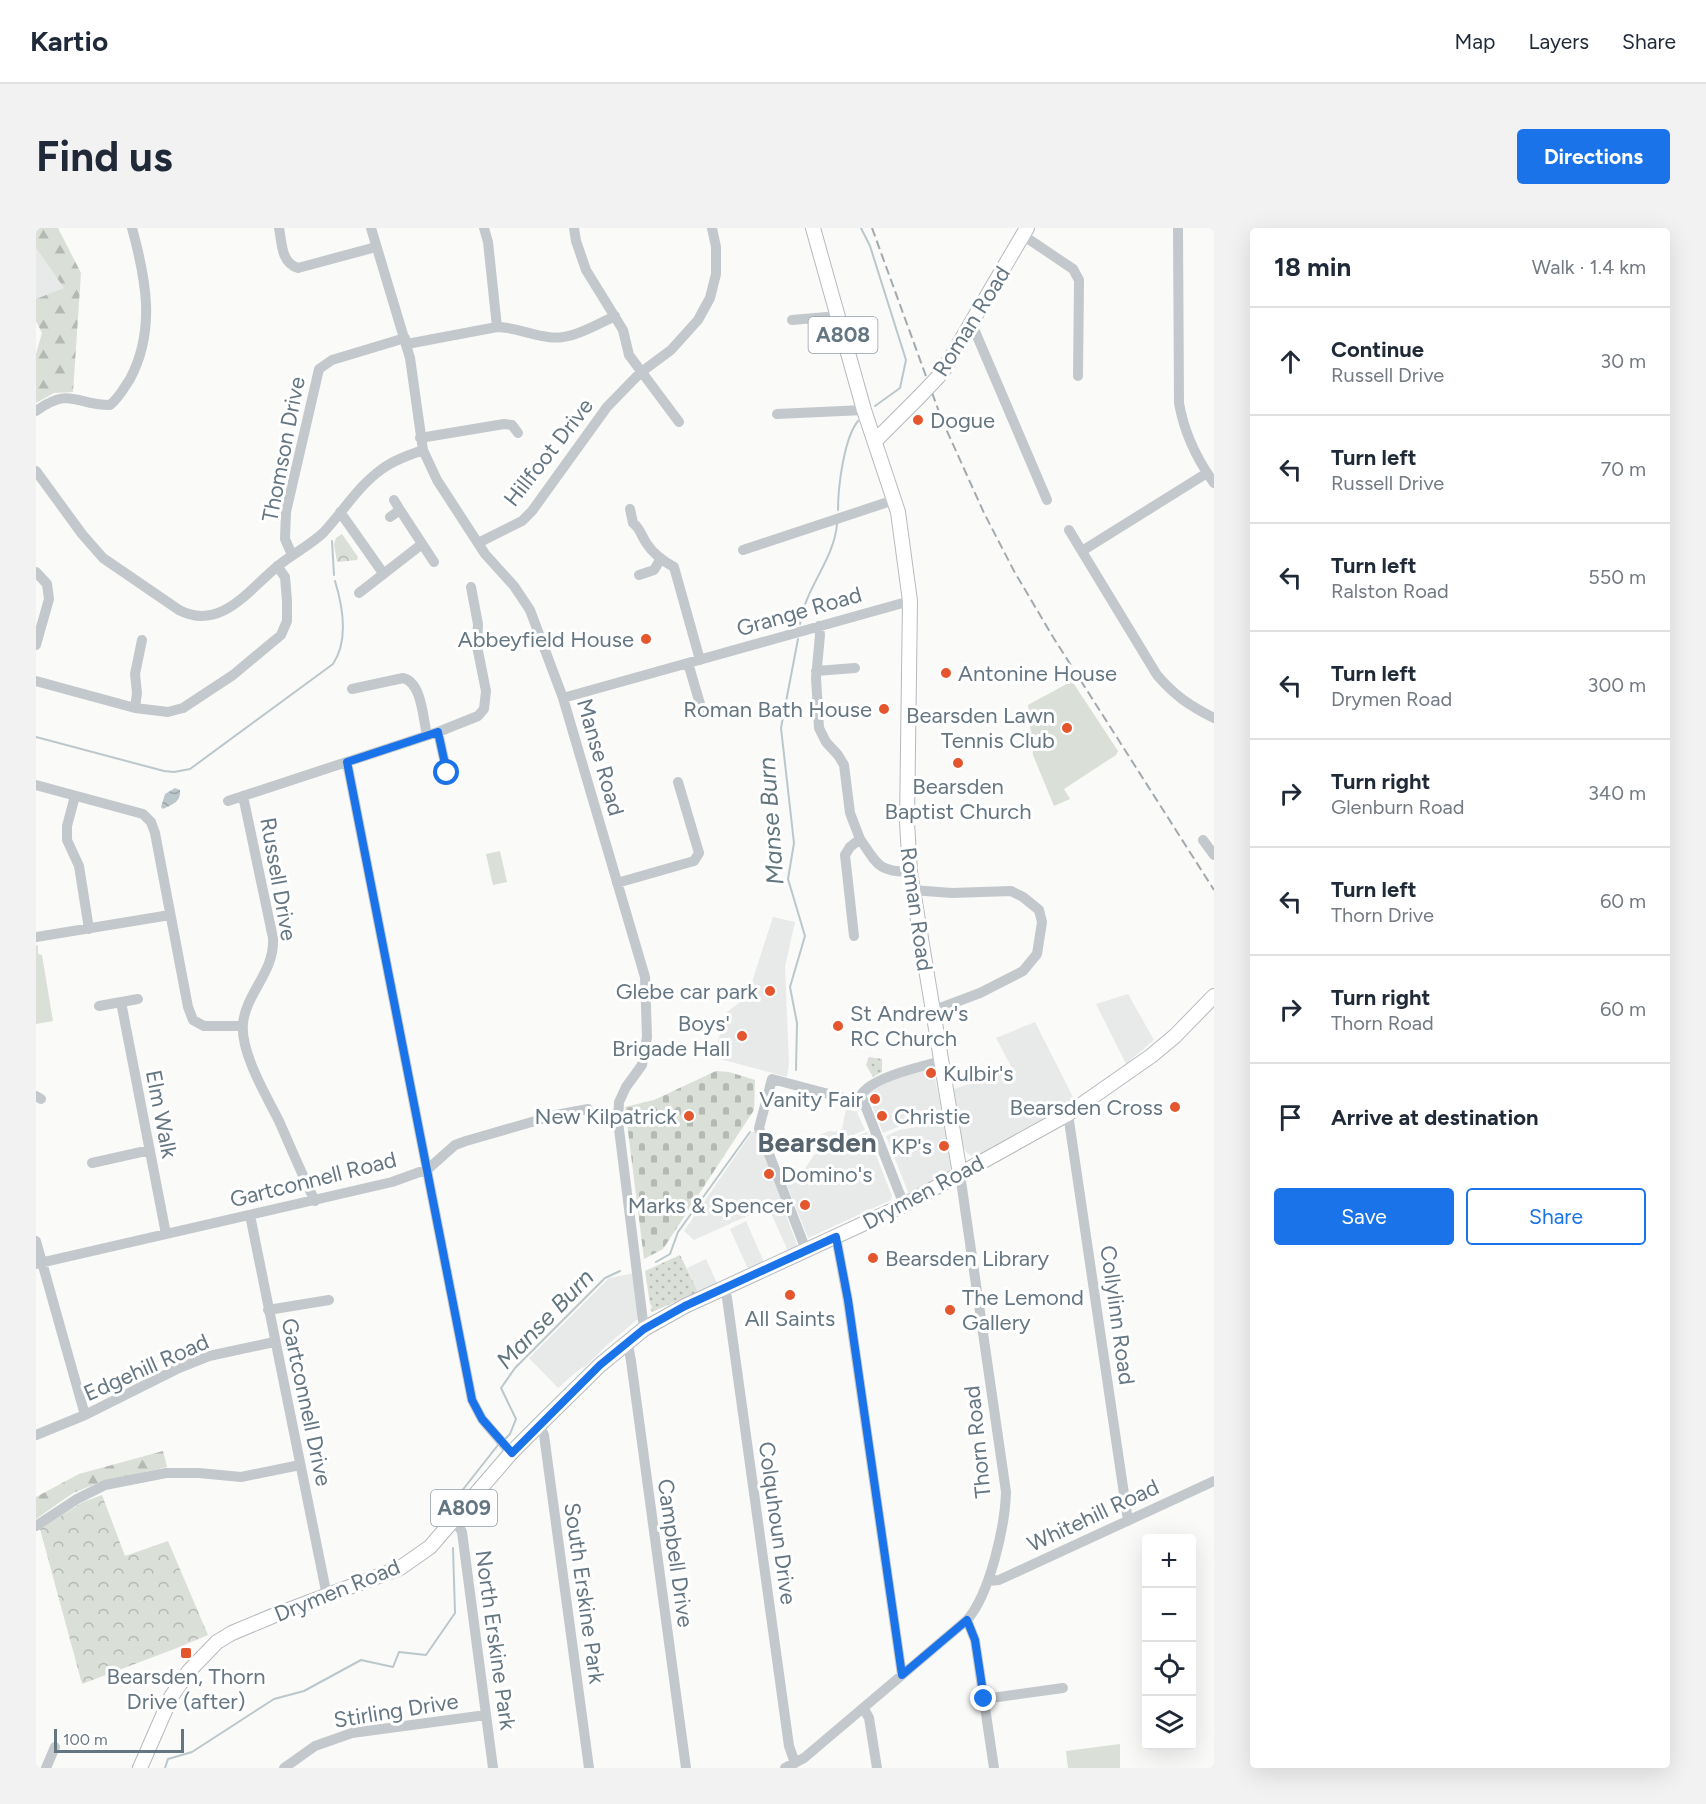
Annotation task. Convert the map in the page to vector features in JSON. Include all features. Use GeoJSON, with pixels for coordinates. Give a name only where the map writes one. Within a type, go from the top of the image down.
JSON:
{"type":"FeatureCollection","features":[{"type":"Feature","properties":{"kind":"main road","name":"A808"},"geometry":{"type":"LineString","coordinates":[[813,228],[864,410],[875,441]]}},
{"type":"Feature","properties":{"kind":"main road","name":"Roman Road"},"geometry":{"type":"LineString","coordinates":[[960,1174],[910,872],[907,822],[910,600],[898,512],[875,441],[943,371],[1025,232]]}},
{"type":"Feature","properties":{"kind":"main road","name":"Drymen Road"},"geometry":{"type":"LineString","coordinates":[[140,1768],[171,1697],[206,1652],[232,1633],[400,1568],[430,1547],[455,1520],[505,1447],[539,1425],[600,1365],[644,1329],[661,1318],[723,1288],[904,1205],[1068,1114],[1151,1056],[1175,1036],[1214,996]]}},
{"type":"Feature","properties":{"kind":"street"},"geometry":{"type":"LineString","coordinates":[[36,411],[47,403],[62,397],[79,398],[93,404],[110,405],[123,391],[137,366],[144,344],[147,303],[132,228]]}},
{"type":"Feature","properties":{"kind":"street"},"geometry":{"type":"LineString","coordinates":[[279,228],[287,261],[298,268],[376,247]]}},
{"type":"Feature","properties":{"kind":"street","name":"Manse Road"},"geometry":{"type":"LineString","coordinates":[[371,228],[406,341],[413,373],[423,450],[437,480],[478,543],[526,603],[563,698],[645,977],[647,1037],[642,1065],[626,1087],[619,1102],[618,1120],[644,1329]]}},
{"type":"Feature","properties":{"kind":"street"},"geometry":{"type":"LineString","coordinates":[[484,228],[488,242],[497,327]]}},
{"type":"Feature","properties":{"kind":"street"},"geometry":{"type":"LineString","coordinates":[[573,228],[586,270],[623,330],[628,356],[679,422]]}},
{"type":"Feature","properties":{"kind":"street","name":"Hillfoot Drive"},"geometry":{"type":"LineString","coordinates":[[478,543],[522,521],[532,511],[607,407],[640,373],[670,350],[698,320],[710,298],[716,273],[716,247],[712,228]]}},
{"type":"Feature","properties":{"kind":"street"},"geometry":{"type":"LineString","coordinates":[[1082,551],[1211,478],[1194,450],[1183,424],[1179,403],[1178,228]]}},
{"type":"Feature","properties":{"kind":"street"},"geometry":{"type":"LineString","coordinates":[[1025,232],[1073,269],[1079,280],[1078,376]]}},
{"type":"Feature","properties":{"kind":"street"},"geometry":{"type":"LineString","coordinates":[[406,341],[497,327],[517,328],[548,338],[557,338],[576,333],[615,316]]}},
{"type":"Feature","properties":{"kind":"street"},"geometry":{"type":"LineString","coordinates":[[792,320],[838,316]]}},
{"type":"Feature","properties":{"kind":"street"},"geometry":{"type":"LineString","coordinates":[[971,322],[1047,500]]}},
{"type":"Feature","properties":{"kind":"street","name":"Thomson Drive"},"geometry":{"type":"LineString","coordinates":[[292,555],[285,539],[286,512],[319,369],[332,360],[406,341]]}},
{"type":"Feature","properties":{"kind":"street"},"geometry":{"type":"LineString","coordinates":[[777,414],[864,410]]}},
{"type":"Feature","properties":{"kind":"street"},"geometry":{"type":"LineString","coordinates":[[420,438],[504,424],[512,425],[518,433]]}},
{"type":"Feature","properties":{"kind":"street"},"geometry":{"type":"LineString","coordinates":[[36,471],[103,558],[188,615],[205,617],[222,613],[234,605],[277,567],[321,535],[380,470],[423,450]]}},
{"type":"Feature","properties":{"kind":"street"},"geometry":{"type":"LineString","coordinates":[[743,550],[894,500]]}},
{"type":"Feature","properties":{"kind":"street"},"geometry":{"type":"LineString","coordinates":[[390,518],[397,505],[434,562]]}},
{"type":"Feature","properties":{"kind":"street"},"geometry":{"type":"LineString","coordinates":[[630,509],[633,523],[639,528],[645,542],[660,560],[674,567],[700,660]]}},
{"type":"Feature","properties":{"kind":"street"},"geometry":{"type":"LineString","coordinates":[[340,512],[382,573]]}},
{"type":"Feature","properties":{"kind":"street"},"geometry":{"type":"LineString","coordinates":[[1069,530],[1157,675],[1172,692],[1194,708],[1214,718]]}},
{"type":"Feature","properties":{"kind":"street"},"geometry":{"type":"LineString","coordinates":[[359,593],[422,544]]}},
{"type":"Feature","properties":{"kind":"street"},"geometry":{"type":"LineString","coordinates":[[639,575],[654,570],[660,560]]}},
{"type":"Feature","properties":{"kind":"street"},"geometry":{"type":"LineString","coordinates":[[36,681],[135,708],[168,712],[183,708],[233,675],[281,635],[287,621],[287,602],[285,578],[277,567]]}},
{"type":"Feature","properties":{"kind":"street"},"geometry":{"type":"LineString","coordinates":[[36,572],[47,584],[49,599],[36,645]]}},
{"type":"Feature","properties":{"kind":"street","name":"Russell Drive"},"geometry":{"type":"LineString","coordinates":[[228,801],[432,734],[478,716],[484,709],[486,691],[477,646],[478,624],[471,587]]}},
{"type":"Feature","properties":{"kind":"street","name":"Grange Road"},"geometry":{"type":"LineString","coordinates":[[563,698],[910,600]]}},
{"type":"Feature","properties":{"kind":"street"},"geometry":{"type":"LineString","coordinates":[[819,626],[816,670],[819,728],[826,742],[844,765],[850,813],[860,839],[887,871],[910,872]]}},
{"type":"Feature","properties":{"kind":"street"},"geometry":{"type":"LineString","coordinates":[[135,708],[137,693],[135,674],[142,640]]}},
{"type":"Feature","properties":{"kind":"street"},"geometry":{"type":"LineString","coordinates":[[688,663],[703,714]]}},
{"type":"Feature","properties":{"kind":"street"},"geometry":{"type":"LineString","coordinates":[[816,670],[855,668]]}},
{"type":"Feature","properties":{"kind":"street"},"geometry":{"type":"LineString","coordinates":[[352,688],[408,679],[417,690],[447,773]]}},
{"type":"Feature","properties":{"kind":"street"},"geometry":{"type":"LineString","coordinates":[[347,762],[472,1400],[482,1419],[505,1447]]}},
{"type":"Feature","properties":{"kind":"street"},"geometry":{"type":"LineString","coordinates":[[617,883],[694,861],[699,853],[678,782]]}},
{"type":"Feature","properties":{"kind":"street"},"geometry":{"type":"LineString","coordinates":[[36,785],[142,813],[151,822],[188,1007],[193,1020],[204,1026],[243,1026]]}},
{"type":"Feature","properties":{"kind":"street"},"geometry":{"type":"LineString","coordinates":[[75,796],[67,826],[67,840],[79,866],[89,929]]}},
{"type":"Feature","properties":{"kind":"street","name":"Russell Drive"},"geometry":{"type":"LineString","coordinates":[[243,796],[273,938],[270,964],[247,1004],[243,1026],[247,1053],[315,1201]]}},
{"type":"Feature","properties":{"kind":"street"},"geometry":{"type":"LineString","coordinates":[[854,936],[845,855],[850,847],[860,839]]}},
{"type":"Feature","properties":{"kind":"street"},"geometry":{"type":"LineString","coordinates":[[1203,840],[1214,855]]}},
{"type":"Feature","properties":{"kind":"street"},"geometry":{"type":"LineString","coordinates":[[912,890],[952,893],[1011,891],[1039,910],[1042,922],[1037,954],[1023,971],[980,993],[932,1011]]}},
{"type":"Feature","properties":{"kind":"street"},"geometry":{"type":"LineString","coordinates":[[36,938],[170,915]]}},
{"type":"Feature","properties":{"kind":"street"},"geometry":{"type":"LineString","coordinates":[[99,1006],[138,999]]}},
{"type":"Feature","properties":{"kind":"street","name":"Elm Walk"},"geometry":{"type":"LineString","coordinates":[[121,1002],[124,1047],[150,1150],[166,1234]]}},
{"type":"Feature","properties":{"kind":"street"},"geometry":{"type":"LineString","coordinates":[[904,1205],[861,1095],[865,1089],[896,1074],[941,1061]]}},
{"type":"Feature","properties":{"kind":"street"},"geometry":{"type":"LineString","coordinates":[[806,1250],[759,1128],[772,1079],[864,1106]]}},
{"type":"Feature","properties":{"kind":"street","name":"Gartconnell Road"},"geometry":{"type":"LineString","coordinates":[[39,1263],[393,1182],[428,1169],[455,1145],[556,1115],[588,1109]]}},
{"type":"Feature","properties":{"kind":"street","name":"Collylinn Road"},"geometry":{"type":"LineString","coordinates":[[1068,1114],[1128,1521]]}},
{"type":"Feature","properties":{"kind":"street"},"geometry":{"type":"LineString","coordinates":[[92,1163],[150,1150]]}},
{"type":"Feature","properties":{"kind":"street","name":"Thorn Road"},"geometry":{"type":"LineString","coordinates":[[790,1766],[804,1758],[864,1709],[967,1620],[976,1608],[988,1581],[1005,1501],[1005,1482],[960,1174]]}},
{"type":"Feature","properties":{"kind":"street","name":"Gartconnell Drive"},"geometry":{"type":"LineString","coordinates":[[250,1215],[327,1596]]}},
{"type":"Feature","properties":{"kind":"street"},"geometry":{"type":"LineString","coordinates":[[836,1237],[902,1675]]}},
{"type":"Feature","properties":{"kind":"street"},"geometry":{"type":"LineString","coordinates":[[36,1241],[39,1263],[85,1415]]}},
{"type":"Feature","properties":{"kind":"street","name":"Colquhoun Drive"},"geometry":{"type":"LineString","coordinates":[[723,1288],[727,1298],[790,1766]]}},
{"type":"Feature","properties":{"kind":"street"},"geometry":{"type":"LineString","coordinates":[[268,1310],[329,1300]]}},
{"type":"Feature","properties":{"kind":"street","name":"Edgehill Road"},"geometry":{"type":"LineString","coordinates":[[36,1435],[85,1415],[179,1368],[209,1356],[274,1342]]}},
{"type":"Feature","properties":{"kind":"street","name":"Campbell Drive"},"geometry":{"type":"LineString","coordinates":[[625,1344],[631,1361],[686,1768]]}},
{"type":"Feature","properties":{"kind":"street","name":"South Erskine Park"},"geometry":{"type":"LineString","coordinates":[[539,1425],[544,1435],[589,1768]]}},
{"type":"Feature","properties":{"kind":"street"},"geometry":{"type":"LineString","coordinates":[[36,1526],[77,1499],[105,1485],[166,1473],[241,1477],[300,1465]]}},
{"type":"Feature","properties":{"kind":"street","name":"Whitehill Road"},"geometry":{"type":"LineString","coordinates":[[988,1581],[999,1580],[1214,1480]]}},
{"type":"Feature","properties":{"kind":"street","name":"North Erskine Park"},"geometry":{"type":"LineString","coordinates":[[455,1520],[462,1532],[493,1768]]}},
{"type":"Feature","properties":{"kind":"street"},"geometry":{"type":"LineString","coordinates":[[967,1620],[975,1640],[994,1768]]}},
{"type":"Feature","properties":{"kind":"street"},"geometry":{"type":"LineString","coordinates":[[984,1699],[1063,1688]]}},
{"type":"Feature","properties":{"kind":"street"},"geometry":{"type":"LineString","coordinates":[[864,1709],[869,1718],[877,1768]]}},
{"type":"Feature","properties":{"kind":"street","name":"Stirling Drive"},"geometry":{"type":"LineString","coordinates":[[284,1768],[315,1746],[340,1736],[368,1730],[486,1715]]}},
{"type":"Feature","properties":{"kind":"street"},"geometry":{"type":"LineString","coordinates":[[46,1768],[55,1747]]}},
{"type":"Feature","properties":{"kind":"shaded area"},"geometry":{"type":"Polygon","coordinates":[[[36,248],[65,289],[36,299],[36,248]]]}},
{"type":"Feature","properties":{"kind":"shaded area"},"geometry":{"type":"Polygon","coordinates":[[[773,917],[795,922],[785,967],[789,1063],[787,1077],[716,1058],[715,1050],[727,1012],[747,997],[773,917]]]}},
{"type":"Feature","properties":{"kind":"shaded area"},"geometry":{"type":"Polygon","coordinates":[[[1128,994],[1154,1040],[1126,1064],[1096,1004],[1128,994]]]}},
{"type":"Feature","properties":{"kind":"shaded area"},"geometry":{"type":"Polygon","coordinates":[[[1035,1022],[1076,1103],[977,1156],[972,1156],[963,1146],[954,1089],[1013,1070],[996,1038],[1035,1022]]]}},
{"type":"Feature","properties":{"kind":"shaded area"},"geometry":{"type":"Polygon","coordinates":[[[933,1068],[943,1118],[898,1127],[883,1133],[867,1092],[901,1076],[933,1068]]]}},
{"type":"Feature","properties":{"kind":"shaded area"},"geometry":{"type":"Polygon","coordinates":[[[846,1109],[857,1112],[865,1130],[814,1152],[809,1140],[829,1131],[842,1129],[846,1109]]]}},
{"type":"Feature","properties":{"kind":"shaded area"},"geometry":{"type":"Polygon","coordinates":[[[943,1122],[950,1170],[908,1192],[886,1136],[899,1130],[943,1122]]]}},
{"type":"Feature","properties":{"kind":"shaded area"},"geometry":{"type":"Polygon","coordinates":[[[756,1130],[783,1200],[694,1240],[684,1231],[752,1132],[756,1130]]]}},
{"type":"Feature","properties":{"kind":"shaded area"},"geometry":{"type":"Polygon","coordinates":[[[867,1132],[892,1196],[891,1200],[808,1238],[785,1180],[802,1173],[814,1155],[867,1132]]]}},
{"type":"Feature","properties":{"kind":"shaded area"},"geometry":{"type":"Polygon","coordinates":[[[782,1205],[798,1247],[788,1251],[769,1209],[782,1205]]]}},
{"type":"Feature","properties":{"kind":"shaded area"},"geometry":{"type":"Polygon","coordinates":[[[746,1221],[764,1262],[748,1269],[730,1229],[746,1221]]]}},
{"type":"Feature","properties":{"kind":"shaded area"},"geometry":{"type":"Polygon","coordinates":[[[706,1259],[717,1283],[698,1292],[687,1268],[706,1259]]]}},
{"type":"Feature","properties":{"kind":"shaded area"},"geometry":{"type":"Polygon","coordinates":[[[635,1273],[638,1319],[558,1388],[529,1358],[609,1278],[635,1273]]]}},
{"type":"Feature","properties":{"kind":"green space"},"geometry":{"type":"Polygon","coordinates":[[[36,228],[58,228],[81,273],[73,392],[54,393],[36,403],[36,354],[42,333],[36,321],[36,299],[64,288],[36,248],[36,228]]]}},
{"type":"Feature","properties":{"kind":"green space"},"geometry":{"type":"Polygon","coordinates":[[[342,534],[358,557],[357,560],[337,562],[334,544],[336,538],[342,534]]]}},
{"type":"Feature","properties":{"kind":"green space","name":"Bearsden Lawn Tennis Club"},"geometry":{"type":"Polygon","coordinates":[[[1072,681],[1118,751],[1116,755],[1064,789],[1070,799],[1054,806],[1033,755],[1028,705],[1072,681]]]}},
{"type":"Feature","properties":{"kind":"green space"},"geometry":{"type":"Polygon","coordinates":[[[500,851],[507,882],[493,885],[486,854],[500,851]]]}},
{"type":"Feature","properties":{"kind":"green space"},"geometry":{"type":"Polygon","coordinates":[[[38,945],[38,954],[42,955],[53,1021],[36,1024],[36,946],[38,945]]]}},
{"type":"Feature","properties":{"kind":"green space"},"geometry":{"type":"Polygon","coordinates":[[[869,1057],[882,1059],[882,1072],[873,1077],[866,1065],[869,1057]]]}},
{"type":"Feature","properties":{"kind":"green space"},"geometry":{"type":"Polygon","coordinates":[[[716,1071],[729,1072],[755,1080],[754,1110],[663,1249],[644,1259],[625,1107],[654,1100],[716,1071]]]}},
{"type":"Feature","properties":{"kind":"green space"},"geometry":{"type":"Polygon","coordinates":[[[680,1255],[698,1292],[652,1312],[645,1271],[680,1255]]]}},
{"type":"Feature","properties":{"kind":"green space"},"geometry":{"type":"Polygon","coordinates":[[[163,1451],[167,1467],[98,1483],[73,1493],[36,1519],[36,1497],[79,1474],[163,1451]]]}},
{"type":"Feature","properties":{"kind":"green space"},"geometry":{"type":"Polygon","coordinates":[[[102,1495],[125,1556],[168,1541],[208,1635],[82,1684],[40,1529],[83,1502],[102,1495]]]}},
{"type":"Feature","properties":{"kind":"green space"},"geometry":{"type":"Polygon","coordinates":[[[1120,1744],[1120,1768],[1068,1768],[1066,1751],[1120,1744]]]}},
{"type":"Feature","properties":{"kind":"water"},"geometry":{"type":"Polygon","coordinates":[[[175,788],[180,790],[178,800],[163,809],[161,807],[165,794],[175,788]]]}},
{"type":"Feature","properties":{"kind":"waterway","name":"Manse Burn"},"geometry":{"type":"LineString","coordinates":[[861,228],[870,246],[906,360],[900,388],[875,406]]}},
{"type":"Feature","properties":{"kind":"waterway","name":"Manse Burn"},"geometry":{"type":"LineString","coordinates":[[838,510],[839,489],[846,451],[858,421]]}},
{"type":"Feature","properties":{"kind":"waterway","name":"Manse Burn"},"geometry":{"type":"LineString","coordinates":[[800,624],[807,598],[831,550],[837,524]]}},
{"type":"Feature","properties":{"kind":"waterway"},"geometry":{"type":"LineString","coordinates":[[332,541],[334,575]]}},
{"type":"Feature","properties":{"kind":"waterway"},"geometry":{"type":"LineString","coordinates":[[36,737],[164,771],[190,769],[333,664],[338,655],[343,634],[342,612],[335,581]]}},
{"type":"Feature","properties":{"kind":"waterway","name":"Manse Burn"},"geometry":{"type":"LineString","coordinates":[[796,1070],[797,1023],[790,987],[805,936],[788,879],[794,843],[781,728],[798,639]]}},
{"type":"Feature","properties":{"kind":"waterway","name":"Manse Burn"},"geometry":{"type":"LineString","coordinates":[[656,1262],[670,1254],[678,1232],[750,1132]]}},
{"type":"Feature","properties":{"kind":"waterway","name":"Manse Burn"},"geometry":{"type":"LineString","coordinates":[[505,1439],[510,1434],[516,1419],[501,1388],[515,1368],[605,1278],[620,1271]]}},
{"type":"Feature","properties":{"kind":"waterway","name":"Manse Burn"},"geometry":{"type":"LineString","coordinates":[[446,1511],[498,1445]]}},
{"type":"Feature","properties":{"kind":"waterway","name":"Manse Burn"},"geometry":{"type":"LineString","coordinates":[[165,1768],[168,1759],[192,1752],[274,1699],[304,1691],[361,1660],[393,1667],[399,1652],[426,1655],[455,1613],[453,1548]]}},
{"type":"Feature","properties":{"kind":"railway"},"geometry":{"type":"LineString","coordinates":[[872,228],[942,420],[984,513],[1014,571],[1053,637],[1214,890]]}},
{"type":"Feature","properties":{"kind":"place","name":"Dogue"},"geometry":{"type":"Point","coordinates":[918,420]}},
{"type":"Feature","properties":{"kind":"place","name":"Abbeyfield House"},"geometry":{"type":"Point","coordinates":[646,639]}},
{"type":"Feature","properties":{"kind":"place","name":"Antonine House"},"geometry":{"type":"Point","coordinates":[946,673]}},
{"type":"Feature","properties":{"kind":"place","name":"Roman Bath House"},"geometry":{"type":"Point","coordinates":[884,709]}},
{"type":"Feature","properties":{"kind":"place","name":"Bearsden Lawn Tennis Club"},"geometry":{"type":"Point","coordinates":[1067,728]}},
{"type":"Feature","properties":{"kind":"place","name":"Bearsden Baptist Church"},"geometry":{"type":"Point","coordinates":[958,763]}},
{"type":"Feature","properties":{"kind":"place","name":"Glebe car park"},"geometry":{"type":"Point","coordinates":[770,991]}},
{"type":"Feature","properties":{"kind":"place","name":"St Andrew's RC Church"},"geometry":{"type":"Point","coordinates":[838,1026]}},
{"type":"Feature","properties":{"kind":"place","name":"Boys' Brigade Hall"},"geometry":{"type":"Point","coordinates":[742,1036]}},
{"type":"Feature","properties":{"kind":"place","name":"Kulbir's"},"geometry":{"type":"Point","coordinates":[931,1073]}},
{"type":"Feature","properties":{"kind":"place","name":"Vanity Fair"},"geometry":{"type":"Point","coordinates":[875,1099]}},
{"type":"Feature","properties":{"kind":"place","name":"Bearsden Cross"},"geometry":{"type":"Point","coordinates":[1175,1107]}},
{"type":"Feature","properties":{"kind":"place","name":"New Kilpatrick"},"geometry":{"type":"Point","coordinates":[689,1116]}},
{"type":"Feature","properties":{"kind":"place","name":"Christie"},"geometry":{"type":"Point","coordinates":[882,1116]}},
{"type":"Feature","properties":{"kind":"place","name":"KP's"},"geometry":{"type":"Point","coordinates":[944,1146]}},
{"type":"Feature","properties":{"kind":"place","name":"Domino's"},"geometry":{"type":"Point","coordinates":[769,1174]}},
{"type":"Feature","properties":{"kind":"place","name":"Marks & Spencer"},"geometry":{"type":"Point","coordinates":[805,1205]}},
{"type":"Feature","properties":{"kind":"place","name":"Bearsden Library"},"geometry":{"type":"Point","coordinates":[873,1258]}},
{"type":"Feature","properties":{"kind":"place","name":"All Saints"},"geometry":{"type":"Point","coordinates":[790,1295]}},
{"type":"Feature","properties":{"kind":"place","name":"The Lemond Gallery"},"geometry":{"type":"Point","coordinates":[950,1310]}},
{"type":"Feature","properties":{"kind":"place","name":"Bearsden, Thorn Drive (after)"},"geometry":{"type":"Point","coordinates":[186,1653]}},
{"type":"Feature","properties":{"kind":"district","name":"Bearsden"},"geometry":{"type":"Point","coordinates":[817,1142]}},
{"type":"Feature","properties":{"kind":"route"},"geometry":{"type":"LineString","coordinates":[[447,773],[438,732],[347,762],[472,1400],[482,1419],[512,1453],[600,1365],[644,1329],[685,1306],[836,1237],[840,1248],[848,1300],[902,1675],[967,1620],[975,1640],[984,1699]]}}]}
